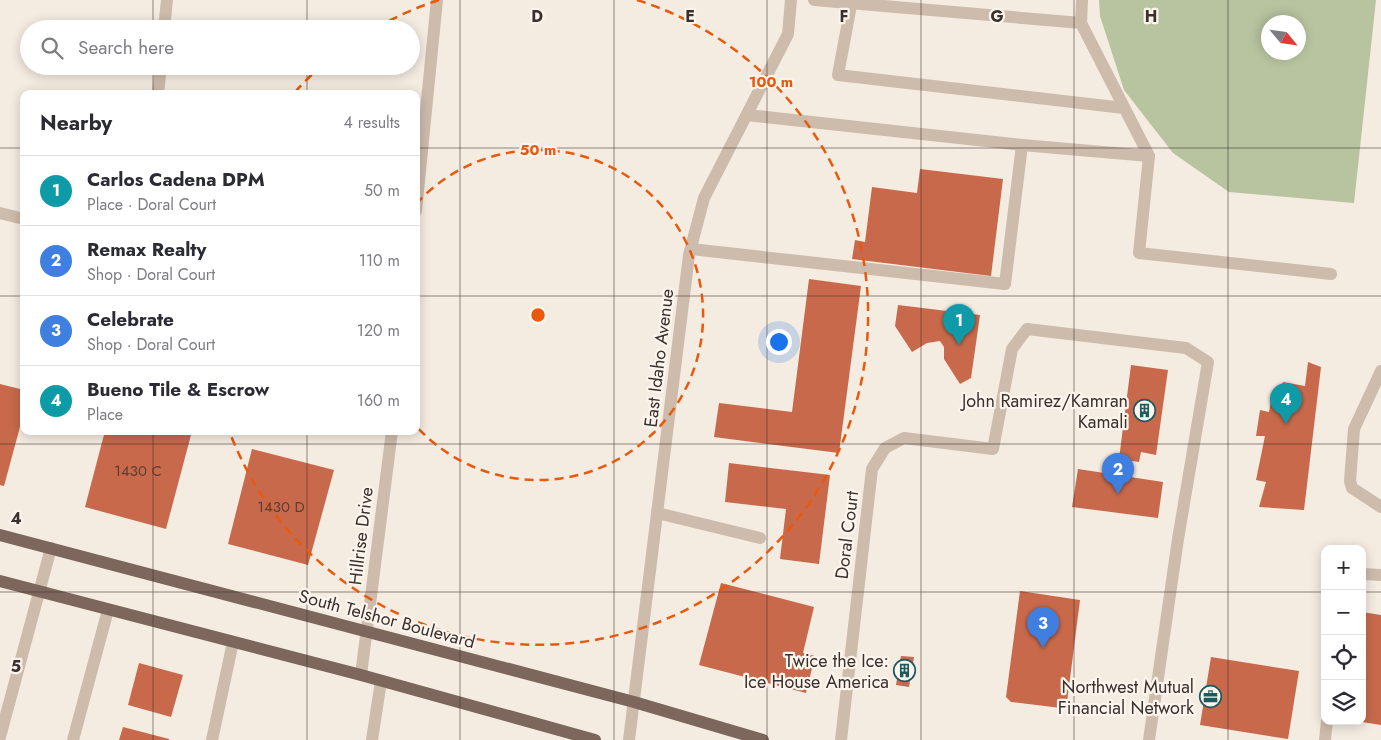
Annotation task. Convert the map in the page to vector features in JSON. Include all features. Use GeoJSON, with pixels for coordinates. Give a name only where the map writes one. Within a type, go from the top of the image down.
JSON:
{"type":"FeatureCollection","features":[{"type":"Feature","properties":{"kind":"main road","name":"South Telshor Boulevard"},"geometry":{"type":"LineString","coordinates":[[0,535],[634,702],[763,740]]}},
{"type":"Feature","properties":{"kind":"main road"},"geometry":{"type":"LineString","coordinates":[[0,581],[361,675],[595,740]]}},
{"type":"Feature","properties":{"kind":"street"},"geometry":{"type":"LineString","coordinates":[[165,20],[167,0]]}},
{"type":"Feature","properties":{"kind":"street"},"geometry":{"type":"LineString","coordinates":[[420,171],[437,0]]}},
{"type":"Feature","properties":{"kind":"street","name":"East Idaho Avenue"},"geometry":{"type":"LineString","coordinates":[[629,740],[691,249],[704,198],[788,34],[791,0]]}},
{"type":"Feature","properties":{"kind":"street"},"geometry":{"type":"LineString","coordinates":[[814,0],[1081,23]]}},
{"type":"Feature","properties":{"kind":"street"},"geometry":{"type":"LineString","coordinates":[[1082,0],[1081,23],[1149,156],[1139,253],[1331,274]]}},
{"type":"Feature","properties":{"kind":"street"},"geometry":{"type":"LineString","coordinates":[[852,2],[838,75],[1124,108]]}},
{"type":"Feature","properties":{"kind":"street"},"geometry":{"type":"LineString","coordinates":[[158,90],[160,75]]}},
{"type":"Feature","properties":{"kind":"street"},"geometry":{"type":"LineString","coordinates":[[747,115],[1022,145],[1149,156]]}},
{"type":"Feature","properties":{"kind":"street"},"geometry":{"type":"LineString","coordinates":[[691,249],[1005,284],[1022,145]]}},
{"type":"Feature","properties":{"kind":"street"},"geometry":{"type":"LineString","coordinates":[[0,212],[20,218]]}},
{"type":"Feature","properties":{"kind":"street","name":"Doral Court"},"geometry":{"type":"LineString","coordinates":[[841,740],[872,469],[885,448],[904,438],[993,449],[1012,349],[1027,329],[1186,348],[1208,362],[1178,538],[1150,740]]}},
{"type":"Feature","properties":{"kind":"street"},"geometry":{"type":"LineString","coordinates":[[1381,370],[1354,430],[1350,481],[1352,488],[1381,507]]}},
{"type":"Feature","properties":{"kind":"street","name":"Hillrise Drive"},"geometry":{"type":"LineString","coordinates":[[361,675],[392,435]]}},
{"type":"Feature","properties":{"kind":"street"},"geometry":{"type":"LineString","coordinates":[[658,513],[760,538]]}},
{"type":"Feature","properties":{"kind":"street"},"geometry":{"type":"LineString","coordinates":[[1,728],[51,548]]}},
{"type":"Feature","properties":{"kind":"street"},"geometry":{"type":"LineString","coordinates":[[1366,574],[1381,575]]}},
{"type":"Feature","properties":{"kind":"street"},"geometry":{"type":"LineString","coordinates":[[73,740],[108,610]]}},
{"type":"Feature","properties":{"kind":"street"},"geometry":{"type":"LineString","coordinates":[[212,740],[233,642]]}},
{"type":"Feature","properties":{"kind":"street"},"geometry":{"type":"LineString","coordinates":[[372,740],[381,681]]}},
{"type":"Feature","properties":{"kind":"street"},"geometry":{"type":"LineString","coordinates":[[1325,740],[1327,725]]}},
{"type":"Feature","properties":{"kind":"green space"},"geometry":{"type":"Polygon","coordinates":[[[1099,0],[1376,0],[1354,203],[1229,192],[1173,153],[1124,90],[1100,16],[1099,0]]]}},
{"type":"Feature","properties":{"kind":"building"},"geometry":{"type":"Polygon","coordinates":[[[920,169],[1003,179],[991,276],[852,259],[855,240],[865,242],[872,187],[917,193],[920,169]]]}},
{"type":"Feature","properties":{"kind":"building"},"geometry":{"type":"Polygon","coordinates":[[[809,279],[861,286],[839,453],[714,437],[719,403],[792,412],[809,279]]]}},
{"type":"Feature","properties":{"kind":"building"},"geometry":{"type":"Polygon","coordinates":[[[898,305],[980,315],[971,378],[960,384],[944,359],[944,347],[940,341],[927,343],[912,352],[895,326],[898,305]]]}},
{"type":"Feature","properties":{"kind":"building"},"geometry":{"type":"Polygon","coordinates":[[[1308,362],[1321,367],[1304,510],[1259,507],[1266,482],[1256,480],[1265,436],[1256,436],[1260,410],[1269,412],[1271,400],[1280,402],[1283,382],[1305,386],[1308,362]]]}},
{"type":"Feature","properties":{"kind":"building","name":"John Ramirez/Kamran Kamali"},"geometry":{"type":"Polygon","coordinates":[[[1131,365],[1168,370],[1156,455],[1141,452],[1139,462],[1119,459],[1131,365]]]}},
{"type":"Feature","properties":{"kind":"building"},"geometry":{"type":"Polygon","coordinates":[[[0,384],[20,389],[20,427],[4,486],[0,485],[0,384]]]}},
{"type":"Feature","properties":{"kind":"building"},"geometry":{"type":"Polygon","coordinates":[[[104,435],[191,435],[166,529],[85,507],[104,435]]]}},
{"type":"Feature","properties":{"kind":"building"},"geometry":{"type":"Polygon","coordinates":[[[252,449],[334,470],[308,565],[228,544],[252,449]]]}},
{"type":"Feature","properties":{"kind":"building"},"geometry":{"type":"Polygon","coordinates":[[[729,463],[830,475],[819,564],[780,559],[786,509],[725,502],[729,463]]]}},
{"type":"Feature","properties":{"kind":"building"},"geometry":{"type":"Polygon","coordinates":[[[1078,469],[1163,482],[1158,518],[1072,507],[1078,469]]]}},
{"type":"Feature","properties":{"kind":"building"},"geometry":{"type":"Polygon","coordinates":[[[721,583],[814,607],[803,653],[815,656],[806,693],[699,665],[721,583]]]}},
{"type":"Feature","properties":{"kind":"building"},"geometry":{"type":"Polygon","coordinates":[[[1020,591],[1080,600],[1067,702],[1061,708],[1011,702],[1006,697],[1020,591]]]}},
{"type":"Feature","properties":{"kind":"building"},"geometry":{"type":"Polygon","coordinates":[[[1366,613],[1381,615],[1381,725],[1366,723],[1366,613]]]}},
{"type":"Feature","properties":{"kind":"building","name":"Twice the Ice: Ice House America"},"geometry":{"type":"Polygon","coordinates":[[[901,656],[914,657],[909,687],[896,685],[901,656]]]}},
{"type":"Feature","properties":{"kind":"building"},"geometry":{"type":"Polygon","coordinates":[[[1211,657],[1299,671],[1288,739],[1200,725],[1211,657]]]}},
{"type":"Feature","properties":{"kind":"building"},"geometry":{"type":"Polygon","coordinates":[[[139,663],[183,675],[171,717],[128,705],[139,663]]]}},
{"type":"Feature","properties":{"kind":"building"},"geometry":{"type":"Polygon","coordinates":[[[123,727],[169,739],[169,740],[119,740],[123,727]]]}},
{"type":"Feature","properties":{"kind":"place","name":"Carlos Cadena DPM"},"geometry":{"type":"Point","coordinates":[959,345]}},
{"type":"Feature","properties":{"kind":"place","name":"John Ramirez/Kamran Kamali"},"geometry":{"type":"Point","coordinates":[1144,411]}},
{"type":"Feature","properties":{"kind":"place","name":"Bueno Tile & Escrow"},"geometry":{"type":"Point","coordinates":[1286,424]}},
{"type":"Feature","properties":{"kind":"place","name":"Remax Realty"},"geometry":{"type":"Point","coordinates":[1118,494]}},
{"type":"Feature","properties":{"kind":"place","name":"Celebrate"},"geometry":{"type":"Point","coordinates":[1043,648]}},
{"type":"Feature","properties":{"kind":"place","name":"Twice the Ice: Ice House America"},"geometry":{"type":"Point","coordinates":[905,671]}},
{"type":"Feature","properties":{"kind":"place","name":"Northwest Mutual Financial Network"},"geometry":{"type":"Point","coordinates":[1210,697]}}]}
